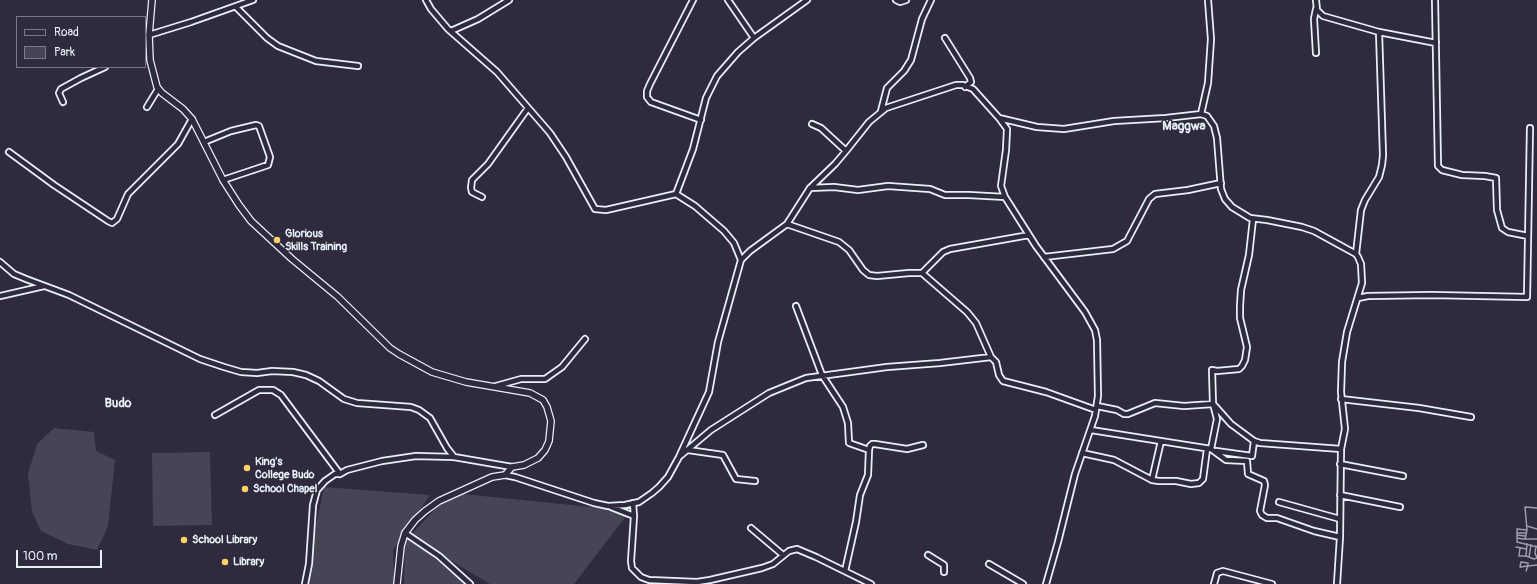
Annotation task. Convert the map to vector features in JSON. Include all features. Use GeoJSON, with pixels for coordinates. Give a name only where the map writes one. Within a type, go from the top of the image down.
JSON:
{"type":"FeatureCollection","features":[{"type":"Feature","properties":{"kind":"street"},"geometry":{"type":"LineString","coordinates":[[152,0],[150,24],[147,33],[150,60],[154,80],[158,89],[184,109],[192,119],[223,180],[251,221],[292,259],[338,297],[390,348],[410,361],[432,372],[466,382],[530,393],[537,396],[547,406],[550,413],[551,430],[549,441],[545,450],[531,463],[512,467],[454,457],[416,456],[382,461],[347,470],[340,474],[335,474],[325,481],[318,490],[313,505],[309,564],[305,584]]}},
{"type":"Feature","properties":{"kind":"street"},"geometry":{"type":"LineString","coordinates":[[147,33],[236,7],[253,0]]}},
{"type":"Feature","properties":{"kind":"street"},"geometry":{"type":"LineString","coordinates":[[426,0],[431,9],[451,31],[497,72],[559,144],[595,209],[606,210],[676,194],[696,206],[724,230],[734,243],[741,260]]}},
{"type":"Feature","properties":{"kind":"street"},"geometry":{"type":"LineString","coordinates":[[451,31],[478,19],[509,0]]}},
{"type":"Feature","properties":{"kind":"street"},"geometry":{"type":"LineString","coordinates":[[693,0],[650,84],[647,91],[647,97],[651,102],[701,120]]}},
{"type":"Feature","properties":{"kind":"street"},"geometry":{"type":"LineString","coordinates":[[728,0],[754,38]]}},
{"type":"Feature","properties":{"kind":"street"},"geometry":{"type":"LineString","coordinates":[[676,194],[693,149],[706,98],[712,82],[728,61],[754,38],[807,0]]}},
{"type":"Feature","properties":{"kind":"street"},"geometry":{"type":"LineString","coordinates":[[896,0],[900,2],[906,0]]}},
{"type":"Feature","properties":{"kind":"street"},"geometry":{"type":"LineString","coordinates":[[881,111],[887,88],[908,65],[922,20],[931,0]]}},
{"type":"Feature","properties":{"kind":"street"},"geometry":{"type":"LineString","coordinates":[[1201,114],[1208,83],[1211,39],[1208,0]]}},
{"type":"Feature","properties":{"kind":"street"},"geometry":{"type":"LineString","coordinates":[[1316,0],[1314,19],[1316,53]]}},
{"type":"Feature","properties":{"kind":"street"},"geometry":{"type":"LineString","coordinates":[[1435,0],[1438,166],[1442,170],[1462,175],[1496,178],[1497,210],[1502,228],[1508,232],[1528,236]]}},
{"type":"Feature","properties":{"kind":"street"},"geometry":{"type":"LineString","coordinates":[[236,7],[267,38],[278,46],[316,62],[358,66]]}},
{"type":"Feature","properties":{"kind":"street"},"geometry":{"type":"LineString","coordinates":[[1316,7],[1318,13],[1323,16],[1379,32],[1436,43]]}},
{"type":"Feature","properties":{"kind":"street"},"geometry":{"type":"LineString","coordinates":[[1356,254],[1363,205],[1379,177],[1382,165],[1379,32]]}},
{"type":"Feature","properties":{"kind":"street"},"geometry":{"type":"LineString","coordinates":[[945,38],[970,78],[971,82],[965,87]]}},
{"type":"Feature","properties":{"kind":"street"},"geometry":{"type":"LineString","coordinates":[[64,102],[59,93],[61,89],[103,68]]}},
{"type":"Feature","properties":{"kind":"street"},"geometry":{"type":"LineString","coordinates":[[608,506],[639,502],[659,487],[668,477],[679,457],[709,392],[718,342],[741,260],[750,251],[787,224],[810,188],[835,164],[869,122],[881,111],[895,104],[956,85],[963,85],[973,89],[1007,129],[1006,150],[1001,186],[1005,197],[1029,236],[1080,303],[1095,330],[1098,351],[1096,408],[1091,430],[1068,496],[1058,542],[1046,584]]}},
{"type":"Feature","properties":{"kind":"street"},"geometry":{"type":"LineString","coordinates":[[147,107],[158,89]]}},
{"type":"Feature","properties":{"kind":"street"},"geometry":{"type":"LineString","coordinates":[[482,197],[472,192],[472,180],[488,164],[528,108]]}},
{"type":"Feature","properties":{"kind":"street"},"geometry":{"type":"LineString","coordinates":[[999,118],[1037,127],[1064,129],[1132,119],[1166,118],[1201,114],[1207,116],[1216,132],[1219,148],[1221,183],[1223,195],[1227,202],[1253,219],[1267,220],[1314,231],[1358,256],[1362,270],[1362,283],[1347,332],[1342,362],[1341,399],[1345,429],[1340,450],[1340,536],[1337,584]]}},
{"type":"Feature","properties":{"kind":"street"},"geometry":{"type":"LineString","coordinates":[[9,152],[60,189],[112,223],[116,219],[128,194],[178,144],[192,119]]}},
{"type":"Feature","properties":{"kind":"street"},"geometry":{"type":"LineString","coordinates":[[204,142],[231,131],[256,124],[259,126],[270,157],[268,165],[223,180]]}},
{"type":"Feature","properties":{"kind":"street"},"geometry":{"type":"LineString","coordinates":[[812,124],[822,128],[846,151]]}},
{"type":"Feature","properties":{"kind":"street"},"geometry":{"type":"LineString","coordinates":[[1358,298],[1368,296],[1432,295],[1527,297],[1530,128]]}},
{"type":"Feature","properties":{"kind":"street"},"geometry":{"type":"LineString","coordinates":[[1044,257],[1113,249],[1127,241],[1149,199],[1155,194],[1188,190],[1221,183]]}},
{"type":"Feature","properties":{"kind":"street"},"geometry":{"type":"LineString","coordinates":[[810,188],[834,187],[858,190],[888,186],[930,189],[945,195],[1005,197]]}},
{"type":"Feature","properties":{"kind":"street"},"geometry":{"type":"LineString","coordinates":[[1082,453],[1114,460],[1152,480],[1176,481],[1191,484],[1199,483],[1203,478],[1211,450],[1217,419],[1213,404],[1212,370],[1239,369],[1245,360],[1247,347],[1240,318],[1240,306],[1241,290],[1249,255],[1253,219]]}},
{"type":"Feature","properties":{"kind":"street"},"geometry":{"type":"LineString","coordinates":[[787,224],[839,242],[849,250],[863,270],[869,275],[877,276],[922,273],[967,312],[976,323],[991,357],[996,362],[999,376],[1007,382],[1046,392],[1096,408],[1117,410],[1124,414],[1128,414],[1155,403],[1184,406],[1213,404]]}},
{"type":"Feature","properties":{"kind":"street"},"geometry":{"type":"LineString","coordinates":[[922,273],[943,252],[950,249],[1029,236]]}},
{"type":"Feature","properties":{"kind":"street"},"geometry":{"type":"LineString","coordinates":[[0,262],[14,274],[26,280],[69,295],[200,359],[224,368],[258,374],[272,371],[293,372],[306,375],[319,381],[344,399],[357,403],[411,407],[419,410],[430,418],[447,448],[454,457]]}},
{"type":"Feature","properties":{"kind":"street"},"geometry":{"type":"LineString","coordinates":[[0,296],[46,286]]}},
{"type":"Feature","properties":{"kind":"street"},"geometry":{"type":"LineString","coordinates":[[796,306],[822,375],[843,407],[848,423],[849,443],[869,450]]}},
{"type":"Feature","properties":{"kind":"street"},"geometry":{"type":"LineString","coordinates":[[496,386],[521,379],[545,379],[562,367],[585,339]]}},
{"type":"Feature","properties":{"kind":"street"},"geometry":{"type":"LineString","coordinates":[[679,457],[711,430],[758,398],[806,378],[887,367],[922,365],[991,357]]}},
{"type":"Feature","properties":{"kind":"street"},"geometry":{"type":"LineString","coordinates":[[215,415],[258,390],[273,390],[281,395],[340,474]]}},
{"type":"Feature","properties":{"kind":"street"},"geometry":{"type":"LineString","coordinates":[[1341,399],[1420,408],[1472,417]]}},
{"type":"Feature","properties":{"kind":"street"},"geometry":{"type":"LineString","coordinates":[[1213,404],[1232,424],[1254,441],[1267,444],[1340,450]]}},
{"type":"Feature","properties":{"kind":"street"},"geometry":{"type":"LineString","coordinates":[[1091,430],[1252,456],[1254,441]]}},
{"type":"Feature","properties":{"kind":"street"},"geometry":{"type":"LineString","coordinates":[[1152,480],[1161,441]]}},
{"type":"Feature","properties":{"kind":"street"},"geometry":{"type":"LineString","coordinates":[[846,571],[860,495],[868,475],[869,450],[872,444],[907,449],[924,445]]}},
{"type":"Feature","properties":{"kind":"street"},"geometry":{"type":"LineString","coordinates":[[688,450],[723,455],[736,479],[755,481]]}},
{"type":"Feature","properties":{"kind":"street"},"geometry":{"type":"LineString","coordinates":[[1211,450],[1226,460],[1247,461],[1248,474],[1264,481],[1265,485],[1260,511],[1262,515],[1267,518],[1277,518],[1314,531],[1340,536]]}},
{"type":"Feature","properties":{"kind":"street"},"geometry":{"type":"LineString","coordinates":[[1340,464],[1403,476]]}},
{"type":"Feature","properties":{"kind":"street"},"geometry":{"type":"LineString","coordinates":[[505,475],[512,467]]}},
{"type":"Feature","properties":{"kind":"street"},"geometry":{"type":"LineString","coordinates":[[397,584],[401,546],[406,533],[425,511],[439,501],[492,478],[505,475],[515,477],[594,503],[608,506],[634,516]]}},
{"type":"Feature","properties":{"kind":"street"},"geometry":{"type":"LineString","coordinates":[[1340,495],[1400,506]]}},
{"type":"Feature","properties":{"kind":"street"},"geometry":{"type":"LineString","coordinates":[[1279,502],[1340,519]]}},
{"type":"Feature","properties":{"kind":"street"},"geometry":{"type":"LineString","coordinates":[[633,503],[632,568],[641,577],[649,580],[697,582],[710,580],[762,568],[773,564],[789,551],[797,549],[871,584]]}},
{"type":"Feature","properties":{"kind":"street"},"geometry":{"type":"LineString","coordinates":[[751,528],[783,555]]}},
{"type":"Feature","properties":{"kind":"street"},"geometry":{"type":"LineString","coordinates":[[406,533],[438,556],[470,584]]}},
{"type":"Feature","properties":{"kind":"street"},"geometry":{"type":"LineString","coordinates":[[928,555],[944,565],[944,572]]}},
{"type":"Feature","properties":{"kind":"street"},"geometry":{"type":"LineString","coordinates":[[989,564],[1024,584]]}},
{"type":"Feature","properties":{"kind":"street"},"geometry":{"type":"LineString","coordinates":[[1214,584],[1217,573],[1223,571],[1272,584]]}},
{"type":"Feature","properties":{"kind":"green space"},"geometry":{"type":"Polygon","coordinates":[[[54,428],[94,432],[96,451],[115,460],[108,526],[97,550],[68,544],[41,531],[32,512],[28,473],[37,444],[54,428]]]}},
{"type":"Feature","properties":{"kind":"green space"},"geometry":{"type":"Polygon","coordinates":[[[210,452],[212,525],[153,526],[152,453],[210,452]]]}},
{"type":"Feature","properties":{"kind":"green space"},"geometry":{"type":"Polygon","coordinates":[[[324,487],[430,495],[393,550],[394,584],[304,584],[324,487]]]}},
{"type":"Feature","properties":{"kind":"green space"},"geometry":{"type":"Polygon","coordinates":[[[463,494],[630,511],[574,584],[490,584],[410,536],[438,506],[463,494]]]}},
{"type":"Feature","properties":{"kind":"green space"},"geometry":{"type":"Polygon","coordinates":[[[405,533],[465,584],[404,584],[405,533]]]}},
{"type":"Feature","properties":{"kind":"waterway"},"geometry":{"type":"LineString","coordinates":[[1537,508],[1525,507],[1527,530],[1517,529],[1517,538],[1537,539]]}},
{"type":"Feature","properties":{"kind":"waterway"},"geometry":{"type":"LineString","coordinates":[[1527,526],[1537,529]]}},
{"type":"Feature","properties":{"kind":"waterway"},"geometry":{"type":"LineString","coordinates":[[1525,539],[1527,530]]}},
{"type":"Feature","properties":{"kind":"waterway"},"geometry":{"type":"LineString","coordinates":[[1517,533],[1525,533]]}},
{"type":"Feature","properties":{"kind":"waterway"},"geometry":{"type":"LineString","coordinates":[[1517,535],[1525,536]]}},
{"type":"Feature","properties":{"kind":"waterway"},"geometry":{"type":"LineString","coordinates":[[1517,538],[1517,542],[1537,547]]}},
{"type":"Feature","properties":{"kind":"waterway"},"geometry":{"type":"LineString","coordinates":[[1527,544],[1526,556],[1534,559],[1537,558],[1535,553],[1536,546]]}},
{"type":"Feature","properties":{"kind":"waterway"},"geometry":{"type":"LineString","coordinates":[[1529,557],[1531,545]]}},
{"type":"Feature","properties":{"kind":"waterway"},"geometry":{"type":"LineString","coordinates":[[1516,547],[1526,549]]}},
{"type":"Feature","properties":{"kind":"waterway"},"geometry":{"type":"LineString","coordinates":[[1520,548],[1519,556],[1525,556]]}},
{"type":"Feature","properties":{"kind":"waterway"},"geometry":{"type":"LineString","coordinates":[[1520,567],[1521,562],[1528,563],[1528,566],[1537,565]]}},
{"type":"Feature","properties":{"kind":"waterway"},"geometry":{"type":"LineString","coordinates":[[1521,567],[1527,566]]}},
{"type":"Feature","properties":{"kind":"waterway"},"geometry":{"type":"LineString","coordinates":[[1526,571],[1528,566]]}},
{"type":"Feature","properties":{"kind":"place","name":"Glorious Skills Training"},"geometry":{"type":"Point","coordinates":[277,240]}},
{"type":"Feature","properties":{"kind":"place","name":"King's College Budo"},"geometry":{"type":"Point","coordinates":[247,468]}},
{"type":"Feature","properties":{"kind":"place","name":"School Chapel"},"geometry":{"type":"Point","coordinates":[245,489]}},
{"type":"Feature","properties":{"kind":"place","name":"School Library"},"geometry":{"type":"Point","coordinates":[184,540]}},
{"type":"Feature","properties":{"kind":"place","name":"Library"},"geometry":{"type":"Point","coordinates":[225,562]}},
{"type":"Feature","properties":{"kind":"district","name":"Maggwa"},"geometry":{"type":"Point","coordinates":[1184,127]}},
{"type":"Feature","properties":{"kind":"district","name":"Budo"},"geometry":{"type":"Point","coordinates":[118,404]}}]}
